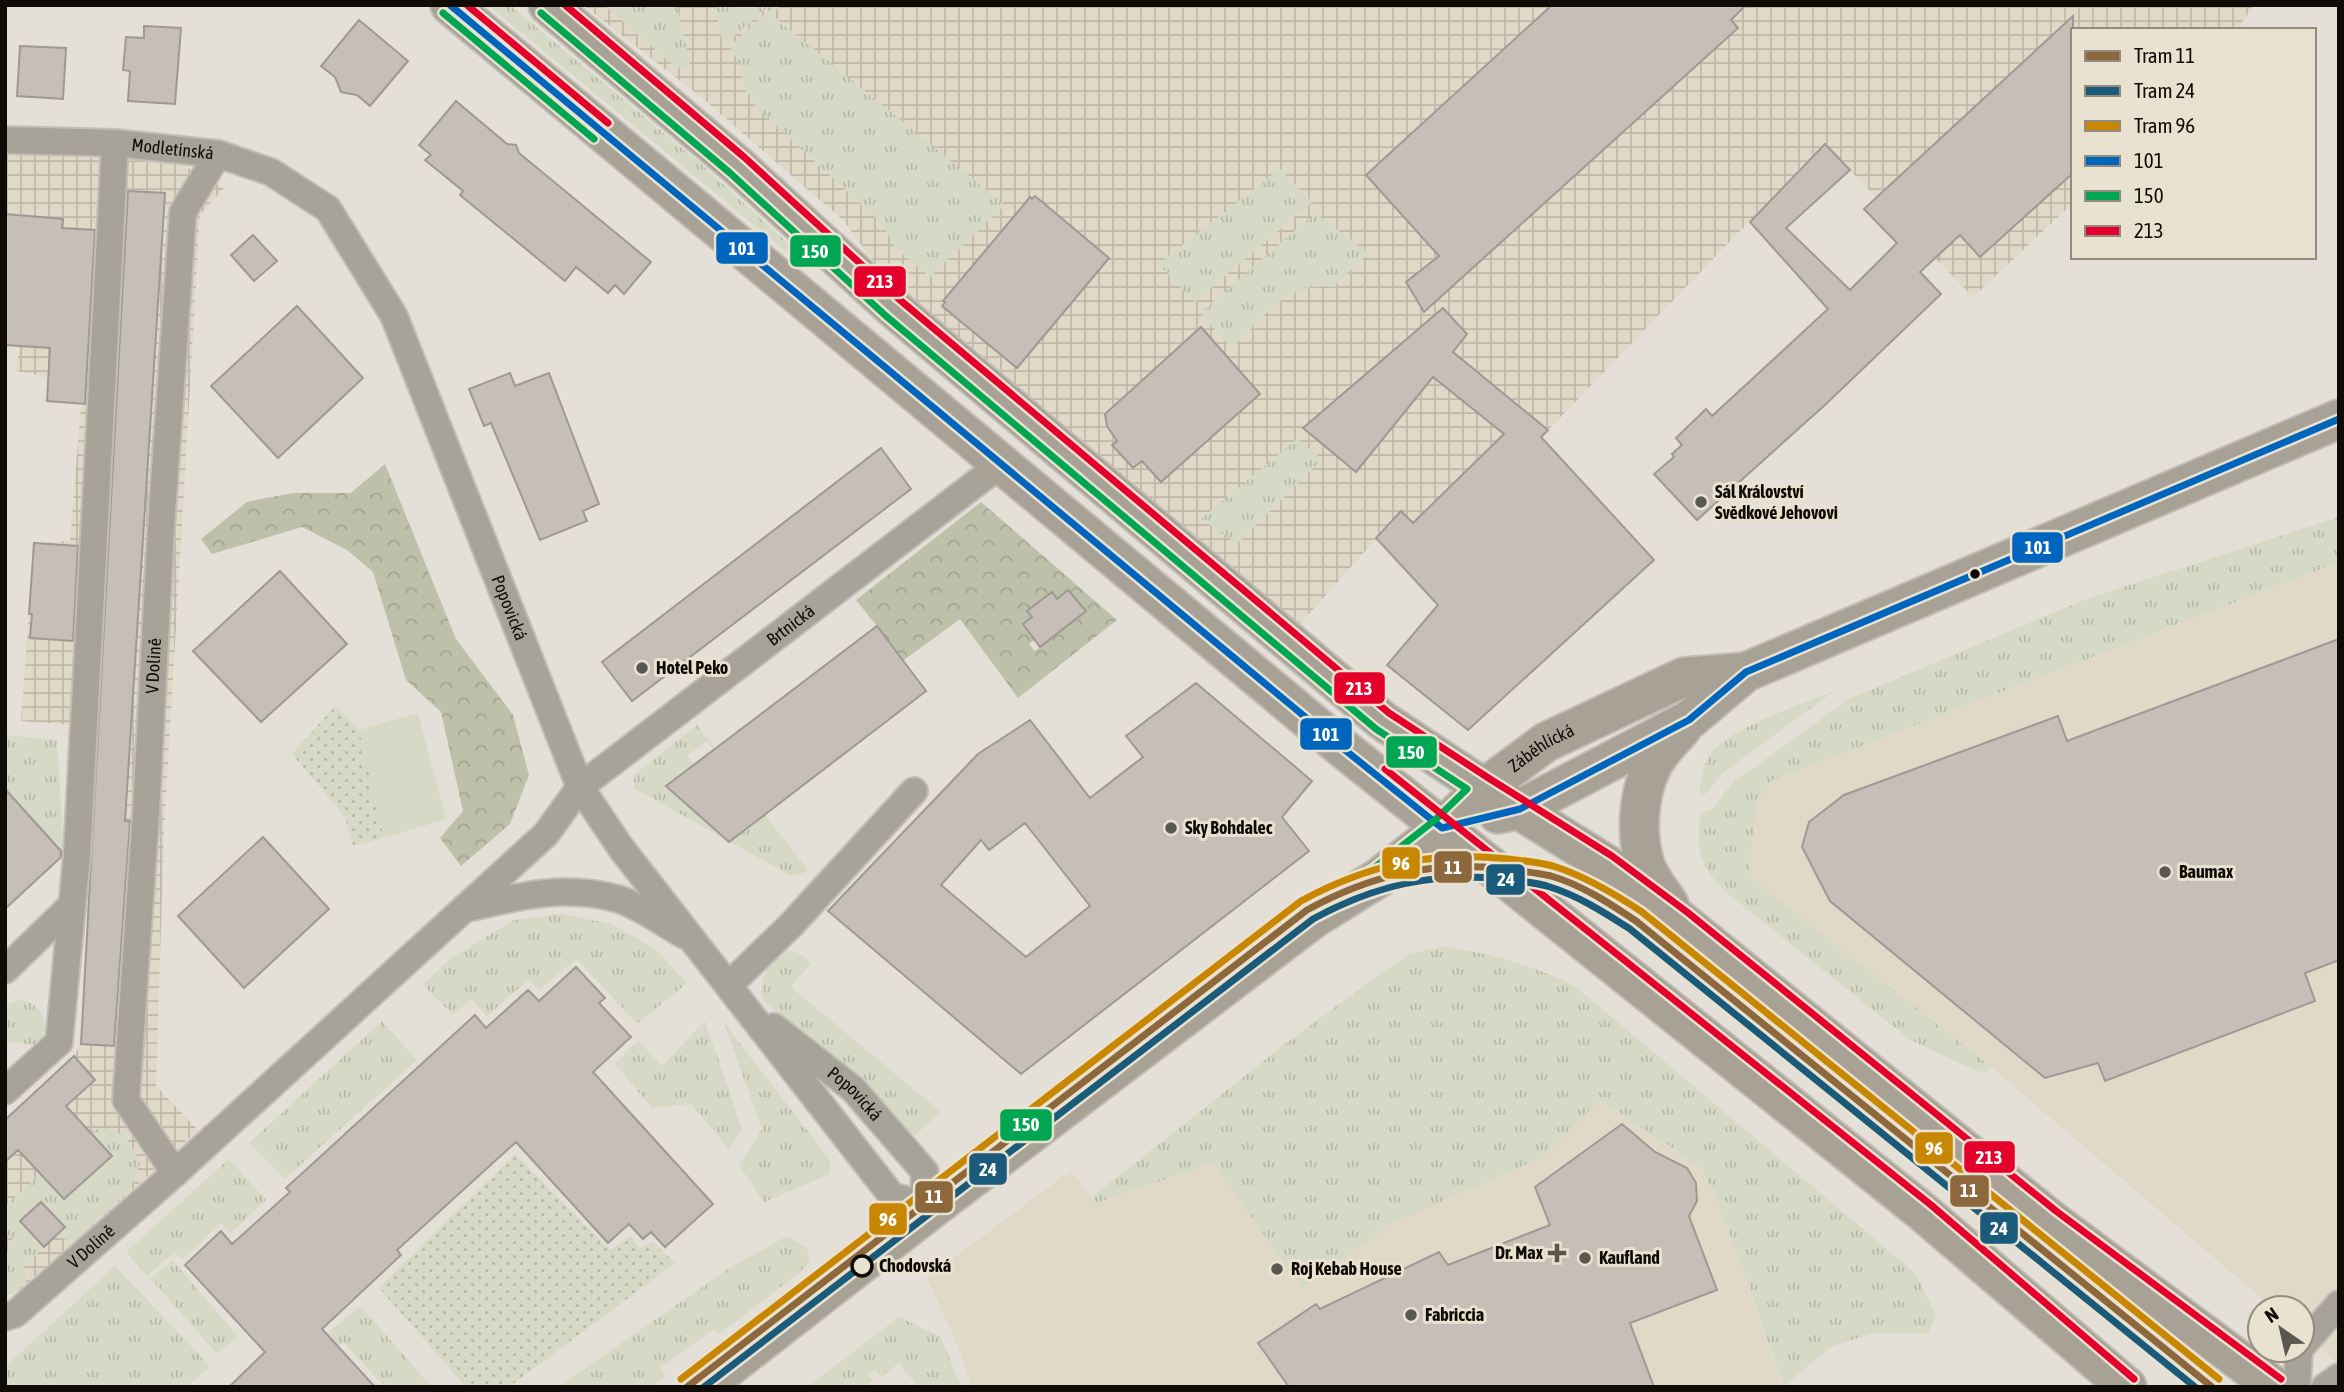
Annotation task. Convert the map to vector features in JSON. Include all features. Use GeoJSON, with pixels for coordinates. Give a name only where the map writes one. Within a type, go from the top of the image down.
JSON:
{"type":"FeatureCollection","features":[{"type":"Feature","properties":{"kind":"main road"},"geometry":{"type":"LineString","coordinates":[[450,5],[1340,746],[1924,1213],[2127,1387]]}},
{"type":"Feature","properties":{"kind":"main road"},"geometry":{"type":"LineString","coordinates":[[548,5],[737,165],[894,308],[1373,712],[1484,788],[1606,864],[1680,920],[2050,1219],[2275,1387]]}},
{"type":"Feature","properties":{"kind":"main road","name":"Záběhlická"},"geometry":{"type":"LineString","coordinates":[[1442,828],[1520,809],[1689,720],[1746,672],[2339,419]]}},
{"type":"Feature","properties":{"kind":"main road","name":"Záběhlická"},"geometry":{"type":"LineString","coordinates":[[1442,828],[1484,788],[1546,742],[1684,677],[1746,672]]}},
{"type":"Feature","properties":{"kind":"main road"},"geometry":{"type":"LineString","coordinates":[[1680,920],[1646,869],[1640,822],[1643,791],[1652,766],[1689,720]]}},
{"type":"Feature","properties":{"kind":"main road"},"geometry":{"type":"LineString","coordinates":[[703,1387],[926,1208],[1313,919],[1380,877],[1442,828]]}},
{"type":"Feature","properties":{"kind":"street","name":"Modletínská"},"geometry":{"type":"LineString","coordinates":[[5,140],[115,143],[218,154],[271,172],[328,209]]}},
{"type":"Feature","properties":{"kind":"street"},"geometry":{"type":"LineString","coordinates":[[5,1091],[59,1042],[77,855],[115,143]]}},
{"type":"Feature","properties":{"kind":"street","name":"V Dolině"},"geometry":{"type":"LineString","coordinates":[[175,1174],[127,1100],[146,812],[160,527],[183,212],[218,154]]}},
{"type":"Feature","properties":{"kind":"street","name":"Popovická"},"geometry":{"type":"LineString","coordinates":[[328,209],[394,316],[580,787],[621,848],[892,1196],[926,1208],[925,1172],[862,1098],[842,1079],[747,1007]]}},
{"type":"Feature","properties":{"kind":"street","name":"Brtnická"},"geometry":{"type":"LineString","coordinates":[[580,787],[1001,464]]}},
{"type":"Feature","properties":{"kind":"street","name":"V Dolině"},"geometry":{"type":"LineString","coordinates":[[5,1317],[15,1314],[175,1174],[467,908],[546,834],[580,787]]}},
{"type":"Feature","properties":{"kind":"street"},"geometry":{"type":"LineString","coordinates":[[729,985],[791,925],[914,791]]}},
{"type":"Feature","properties":{"kind":"street","name":"V Dolině"},"geometry":{"type":"LineString","coordinates":[[467,908],[535,892],[566,891],[619,899],[694,940]]}},
{"type":"Feature","properties":{"kind":"street"},"geometry":{"type":"LineString","coordinates":[[5,970],[72,905]]}},
{"type":"Feature","properties":{"kind":"street"},"geometry":{"type":"LineString","coordinates":[[2316,1330],[2339,1304]]}},
{"type":"Feature","properties":{"kind":"street"},"geometry":{"type":"LineString","coordinates":[[2297,1387],[2299,1364]]}},
{"type":"Feature","properties":{"kind":"street"},"geometry":{"type":"LineString","coordinates":[[2325,1387],[2339,1377]]}},
{"type":"Feature","properties":{"kind":"shaded area"},"geometry":{"type":"Polygon","coordinates":[[[583,5],[2254,5],[2238,28],[2071,28],[2071,205],[1973,297],[1824,144],[1548,430],[1468,509],[1430,542],[1401,511],[1300,624],[896,292],[844,221],[701,97],[583,5]]]}},
{"type":"Feature","properties":{"kind":"shaded area"},"geometry":{"type":"Polygon","coordinates":[[[5,153],[179,163],[224,188],[200,215],[164,832],[156,1086],[198,1130],[18,1291],[5,1296],[5,1120],[74,1056],[81,1044],[95,820],[91,779],[94,727],[21,721],[34,543],[70,541],[81,404],[47,401],[48,377],[17,371],[19,347],[5,345],[5,153]]]}},
{"type":"Feature","properties":{"kind":"shaded area"},"geometry":{"type":"Polygon","coordinates":[[[2339,562],[2339,1364],[2316,1345],[2316,1294],[2257,1294],[1998,1073],[1749,876],[1756,805],[1771,781],[2339,562]]]}},
{"type":"Feature","properties":{"kind":"shaded area"},"geometry":{"type":"Polygon","coordinates":[[[1600,1100],[1702,1168],[1719,1205],[1783,1387],[973,1387],[927,1278],[1070,1171],[1097,1203],[1213,1163],[1304,1289],[1391,1224],[1543,1157],[1600,1100]]]}},
{"type":"Feature","properties":{"kind":"green space"},"geometry":{"type":"Polygon","coordinates":[[[488,5],[510,5],[701,164],[806,260],[806,264],[801,264],[488,5]]]}},
{"type":"Feature","properties":{"kind":"green space"},"geometry":{"type":"Polygon","coordinates":[[[604,5],[674,5],[678,10],[691,68],[676,68],[604,5]]]}},
{"type":"Feature","properties":{"kind":"green space"},"geometry":{"type":"Polygon","coordinates":[[[715,5],[780,5],[774,13],[765,9],[727,43],[721,38],[715,5]]]}},
{"type":"Feature","properties":{"kind":"green space"},"geometry":{"type":"Polygon","coordinates":[[[768,12],[1005,205],[930,277],[894,247],[878,220],[757,108],[746,91],[739,64],[730,46],[768,12]]]}},
{"type":"Feature","properties":{"kind":"green space"},"geometry":{"type":"Polygon","coordinates":[[[1280,169],[1312,202],[1195,302],[1158,264],[1280,169]]]}},
{"type":"Feature","properties":{"kind":"green space"},"geometry":{"type":"Polygon","coordinates":[[[1315,213],[1369,253],[1333,287],[1317,286],[1302,290],[1276,304],[1232,349],[1200,313],[1315,213]]]}},
{"type":"Feature","properties":{"kind":"green space"},"geometry":{"type":"Polygon","coordinates":[[[1297,439],[1322,459],[1237,544],[1201,519],[1297,439]]]}},
{"type":"Feature","properties":{"kind":"green space"},"geometry":{"type":"Polygon","coordinates":[[[385,464],[456,639],[513,715],[529,775],[510,824],[461,866],[440,838],[463,811],[441,712],[406,680],[373,572],[347,550],[302,527],[212,554],[201,539],[247,502],[292,493],[351,493],[385,464]]]}},
{"type":"Feature","properties":{"kind":"green space"},"geometry":{"type":"Polygon","coordinates":[[[981,502],[1117,620],[1018,698],[960,619],[904,660],[856,600],[981,502]],[[1068,590],[1057,599],[1052,593],[1027,611],[1032,617],[1023,624],[1035,640],[1029,644],[1035,651],[1085,611],[1068,590]]]}},
{"type":"Feature","properties":{"kind":"green space"},"geometry":{"type":"Polygon","coordinates":[[[2339,517],[2339,562],[1771,781],[1756,805],[1749,876],[1991,1067],[1986,1072],[1976,1071],[1909,1039],[1727,893],[1705,866],[1699,839],[1700,814],[1714,808],[1731,784],[1849,699],[2086,599],[2339,517]]]}},
{"type":"Feature","properties":{"kind":"green space"},"geometry":{"type":"Polygon","coordinates":[[[1834,691],[1724,772],[1708,792],[1700,796],[1705,764],[1719,745],[1749,726],[1834,691]]]}},
{"type":"Feature","properties":{"kind":"green space"},"geometry":{"type":"Polygon","coordinates":[[[336,705],[359,730],[384,838],[353,846],[345,817],[292,754],[336,705]]]}},
{"type":"Feature","properties":{"kind":"green space"},"geometry":{"type":"Polygon","coordinates":[[[418,713],[446,819],[384,838],[359,730],[418,713]]]}},
{"type":"Feature","properties":{"kind":"green space"},"geometry":{"type":"Polygon","coordinates":[[[697,725],[716,749],[714,751],[707,741],[687,756],[694,766],[666,787],[727,840],[634,788],[634,775],[697,725]]]}},
{"type":"Feature","properties":{"kind":"green space"},"geometry":{"type":"Polygon","coordinates":[[[5,735],[57,740],[64,854],[5,789],[5,735]]]}},
{"type":"Feature","properties":{"kind":"green space"},"geometry":{"type":"Polygon","coordinates":[[[765,815],[808,870],[799,875],[789,875],[730,842],[765,815]]]}},
{"type":"Feature","properties":{"kind":"green space"},"geometry":{"type":"Polygon","coordinates":[[[562,914],[611,924],[654,948],[687,983],[637,1024],[577,959],[539,990],[529,979],[487,1016],[471,999],[453,1015],[423,985],[451,958],[514,920],[562,914]]]}},
{"type":"Feature","properties":{"kind":"green space"},"geometry":{"type":"Polygon","coordinates":[[[1445,946],[1512,961],[1575,986],[1915,1273],[1936,1315],[1928,1333],[1875,1333],[1832,1346],[1784,1386],[1719,1205],[1702,1168],[1600,1100],[1543,1157],[1391,1224],[1303,1289],[1213,1163],[1096,1203],[1092,1197],[1281,1047],[1376,977],[1410,954],[1445,946]]]}},
{"type":"Feature","properties":{"kind":"green space"},"geometry":{"type":"Polygon","coordinates":[[[789,951],[798,953],[811,963],[791,987],[941,1112],[911,1139],[764,1001],[761,985],[766,972],[776,960],[789,951]]]}},
{"type":"Feature","properties":{"kind":"green space"},"geometry":{"type":"Polygon","coordinates":[[[18,1000],[33,1005],[42,1016],[45,1030],[39,1045],[5,1042],[5,1006],[18,1000]]]}},
{"type":"Feature","properties":{"kind":"green space"},"geometry":{"type":"Polygon","coordinates":[[[382,1021],[417,1060],[285,1179],[249,1143],[382,1021]]]}},
{"type":"Feature","properties":{"kind":"green space"},"geometry":{"type":"Polygon","coordinates":[[[705,1021],[742,1129],[729,1149],[691,1104],[652,1108],[615,1064],[638,1040],[662,1066],[705,1021]]]}},
{"type":"Feature","properties":{"kind":"green space"},"geometry":{"type":"Polygon","coordinates":[[[724,1023],[830,1160],[830,1174],[764,1202],[739,1165],[762,1129],[724,1023]]]}},
{"type":"Feature","properties":{"kind":"green space"},"geometry":{"type":"Polygon","coordinates":[[[101,1128],[116,1132],[126,1139],[140,1163],[130,1190],[76,1240],[66,1240],[58,1234],[64,1227],[41,1202],[20,1221],[44,1247],[24,1266],[26,1281],[18,1291],[5,1296],[5,1253],[16,1243],[5,1231],[5,1206],[41,1173],[64,1199],[111,1156],[89,1132],[101,1128]]]}},
{"type":"Feature","properties":{"kind":"green space"},"geometry":{"type":"Polygon","coordinates":[[[515,1154],[610,1250],[630,1236],[640,1248],[653,1242],[675,1263],[509,1387],[466,1387],[379,1288],[515,1154]]]}},
{"type":"Feature","properties":{"kind":"green space"},"geometry":{"type":"Polygon","coordinates":[[[229,1159],[266,1200],[231,1233],[221,1223],[182,1259],[174,1252],[147,1276],[126,1252],[229,1159]]]}},
{"type":"Feature","properties":{"kind":"green space"},"geometry":{"type":"Polygon","coordinates":[[[787,1236],[807,1248],[810,1262],[719,1334],[714,1329],[660,1368],[665,1376],[651,1387],[558,1387],[728,1269],[787,1236]]]}},
{"type":"Feature","properties":{"kind":"green space"},"geometry":{"type":"Polygon","coordinates":[[[172,1260],[238,1336],[217,1354],[151,1279],[172,1260]]]}},
{"type":"Feature","properties":{"kind":"green space"},"geometry":{"type":"Polygon","coordinates":[[[115,1266],[210,1366],[187,1387],[5,1387],[5,1367],[115,1266]]]}},
{"type":"Feature","properties":{"kind":"green space"},"geometry":{"type":"Polygon","coordinates":[[[360,1306],[432,1387],[385,1387],[344,1343],[336,1346],[327,1334],[360,1306]]]}},
{"type":"Feature","properties":{"kind":"green space"},"geometry":{"type":"Polygon","coordinates":[[[899,1317],[941,1337],[961,1387],[918,1387],[899,1363],[881,1377],[875,1370],[869,1375],[872,1380],[864,1387],[807,1387],[899,1317]]]}},
{"type":"Feature","properties":{"kind":"building"},"geometry":{"type":"Polygon","coordinates":[[[1552,5],[1746,5],[1731,20],[1738,28],[1424,312],[1406,282],[1439,256],[1366,175],[1552,5]]]}},
{"type":"Feature","properties":{"kind":"building"},"geometry":{"type":"Polygon","coordinates":[[[2073,16],[2071,175],[1980,257],[1960,235],[1920,272],[1941,294],[1826,404],[1697,520],[1654,474],[1674,457],[1672,454],[1682,445],[1676,438],[1706,409],[1712,416],[1828,309],[1750,222],[1825,144],[1850,170],[1786,228],[1850,290],[1897,243],[1864,209],[2073,16]]]}},
{"type":"Feature","properties":{"kind":"building"},"geometry":{"type":"Polygon","coordinates":[[[359,20],[408,61],[370,106],[357,95],[341,92],[335,77],[321,66],[359,20]]]}},
{"type":"Feature","properties":{"kind":"building"},"geometry":{"type":"Polygon","coordinates":[[[144,26],[181,28],[175,104],[128,101],[130,71],[123,70],[126,37],[144,38],[144,26]]]}},
{"type":"Feature","properties":{"kind":"building"},"geometry":{"type":"Polygon","coordinates":[[[20,46],[66,48],[63,99],[17,96],[20,46]]]}},
{"type":"Feature","properties":{"kind":"building"},"geometry":{"type":"Polygon","coordinates":[[[456,101],[507,144],[516,145],[519,153],[651,262],[624,294],[615,285],[608,293],[576,267],[565,281],[460,195],[463,191],[425,160],[431,155],[419,145],[456,101]]]}},
{"type":"Feature","properties":{"kind":"building"},"geometry":{"type":"Polygon","coordinates":[[[128,191],[165,193],[125,821],[130,821],[114,1046],[81,1044],[128,191]]]}},
{"type":"Feature","properties":{"kind":"building"},"geometry":{"type":"Polygon","coordinates":[[[1035,196],[1109,258],[1017,368],[942,306],[945,302],[943,301],[1030,197],[1032,199],[1035,196]]]}},
{"type":"Feature","properties":{"kind":"building"},"geometry":{"type":"Polygon","coordinates":[[[5,214],[63,219],[62,228],[95,230],[85,404],[47,401],[50,348],[5,345],[5,214]]]}},
{"type":"Feature","properties":{"kind":"building"},"geometry":{"type":"Polygon","coordinates":[[[253,235],[277,261],[254,281],[231,255],[253,235]]]}},
{"type":"Feature","properties":{"kind":"building"},"geometry":{"type":"Polygon","coordinates":[[[297,306],[363,378],[278,458],[211,386],[297,306]]]}},
{"type":"Feature","properties":{"kind":"building"},"geometry":{"type":"Polygon","coordinates":[[[1443,308],[1467,334],[1453,352],[1548,430],[1541,437],[1654,560],[1468,730],[1387,665],[1438,605],[1376,538],[1401,511],[1413,523],[1504,434],[1433,377],[1356,472],[1303,428],[1443,308]]]}},
{"type":"Feature","properties":{"kind":"building"},"geometry":{"type":"Polygon","coordinates":[[[1201,327],[1260,394],[1161,482],[1142,461],[1133,468],[1112,445],[1117,441],[1107,426],[1105,414],[1201,327]]]}},
{"type":"Feature","properties":{"kind":"building"},"geometry":{"type":"Polygon","coordinates":[[[510,373],[515,386],[549,373],[599,504],[583,511],[587,521],[540,540],[491,423],[484,426],[469,389],[510,373]]]}},
{"type":"Feature","properties":{"kind":"building"},"geometry":{"type":"Polygon","coordinates":[[[881,448],[911,489],[632,701],[602,662],[881,448]]]}},
{"type":"Feature","properties":{"kind":"building"},"geometry":{"type":"Polygon","coordinates":[[[34,543],[78,546],[73,641],[30,638],[34,543]]]}},
{"type":"Feature","properties":{"kind":"building"},"geometry":{"type":"Polygon","coordinates":[[[280,571],[347,644],[261,722],[193,651],[280,571]]]}},
{"type":"Feature","properties":{"kind":"building"},"geometry":{"type":"Polygon","coordinates":[[[1068,590],[1086,611],[1040,647],[1023,624],[1032,617],[1027,611],[1052,592],[1057,599],[1068,590]]]}},
{"type":"Feature","properties":{"kind":"building"},"geometry":{"type":"Polygon","coordinates":[[[877,626],[926,691],[729,842],[666,786],[877,626]]]}},
{"type":"Feature","properties":{"kind":"building","name":"Baumax"},"geometry":{"type":"Polygon","coordinates":[[[2339,639],[2339,960],[2305,973],[2315,1001],[2105,1081],[2098,1063],[2045,1078],[1830,901],[1802,847],[1809,822],[1844,795],[2058,716],[2067,741],[2339,639]]]}},
{"type":"Feature","properties":{"kind":"building"},"geometry":{"type":"Polygon","coordinates":[[[1196,683],[1312,781],[1282,817],[1309,851],[1021,1074],[828,911],[978,754],[1030,720],[1090,798],[1143,757],[1126,736],[1196,683]],[[1025,823],[989,850],[981,840],[941,885],[1026,957],[1090,906],[1025,823]]]}},
{"type":"Feature","properties":{"kind":"building"},"geometry":{"type":"Polygon","coordinates":[[[5,789],[61,851],[61,857],[5,909],[5,789]]]}},
{"type":"Feature","properties":{"kind":"building"},"geometry":{"type":"Polygon","coordinates":[[[263,837],[329,909],[244,988],[178,916],[263,837]]]}},
{"type":"Feature","properties":{"kind":"building"},"geometry":{"type":"Polygon","coordinates":[[[576,967],[605,998],[599,1003],[631,1037],[593,1072],[713,1204],[665,1247],[651,1232],[643,1239],[629,1224],[608,1243],[516,1142],[397,1250],[401,1255],[322,1329],[375,1387],[229,1387],[265,1352],[185,1265],[221,1231],[232,1244],[290,1192],[286,1188],[475,1015],[486,1028],[528,990],[539,1001],[576,967]]]}},
{"type":"Feature","properties":{"kind":"building"},"geometry":{"type":"Polygon","coordinates":[[[74,1056],[95,1080],[66,1106],[112,1156],[64,1199],[18,1150],[5,1162],[5,1120],[74,1056]]]}},
{"type":"Feature","properties":{"kind":"building","name":"Kaufland"},"geometry":{"type":"Polygon","coordinates":[[[1622,1124],[1655,1152],[1687,1168],[1696,1183],[1697,1201],[1689,1216],[1717,1290],[1630,1323],[1654,1387],[1289,1387],[1258,1343],[1316,1304],[1320,1309],[1439,1252],[1448,1265],[1550,1225],[1535,1187],[1622,1124]]]}},
{"type":"Feature","properties":{"kind":"building"},"geometry":{"type":"Polygon","coordinates":[[[41,1202],[65,1227],[44,1247],[20,1221],[41,1202]]]}},
{"type":"Feature","properties":{"kind":"tram line","name":"96"},"geometry":{"type":"LineString","coordinates":[[681,1379],[1301,901],[1326,888],[1376,870],[1401,863],[1453,857],[1508,859],[1550,865],[1590,881],[1642,912],[2219,1379]]}},
{"type":"Feature","properties":{"kind":"tram line","name":"11"},"geometry":{"type":"LineString","coordinates":[[687,1387],[1307,910],[1330,898],[1378,880],[1402,873],[1451,867],[1477,867],[1551,876],[1595,895],[1636,921],[2212,1387]]}},
{"type":"Feature","properties":{"kind":"tram line","name":"24"},"geometry":{"type":"LineString","coordinates":[[704,1387],[1313,919],[1381,890],[1428,879],[1452,877],[1477,877],[1550,887],[1581,900],[1630,929],[2195,1387]]}},
{"type":"Feature","properties":{"kind":"transit line","name":"101"},"geometry":{"type":"LineString","coordinates":[[450,5],[1442,828],[1520,809],[1689,720],[1746,672],[2339,419]]}},
{"type":"Feature","properties":{"kind":"transit line","name":"213"},"geometry":{"type":"LineString","coordinates":[[467,5],[608,123]]}},
{"type":"Feature","properties":{"kind":"transit line","name":"213"},"geometry":{"type":"LineString","coordinates":[[565,5],[744,157],[900,300],[1389,713],[1612,856],[1687,912],[2056,1211],[2281,1379]]}},
{"type":"Feature","properties":{"kind":"transit line","name":"150"},"geometry":{"type":"LineString","coordinates":[[443,13],[594,139]]}},
{"type":"Feature","properties":{"kind":"transit line","name":"150"},"geometry":{"type":"LineString","coordinates":[[541,13],[730,173],[886,316],[1376,729],[1467,789],[1435,820],[1374,868],[1307,911],[697,1379]]}},
{"type":"Feature","properties":{"kind":"transit line","name":"213"},"geometry":{"type":"LineString","coordinates":[[1385,769],[1931,1205],[2134,1379]]}},
{"type":"Feature","properties":{"kind":"place","name":"Sál Království Svědkové Jehovovi"},"geometry":{"type":"Point","coordinates":[1701,502]}},
{"type":"Feature","properties":{"kind":"place","name":"Hotel Peko"},"geometry":{"type":"Point","coordinates":[642,668]}},
{"type":"Feature","properties":{"kind":"place","name":"Sky Bohdalec"},"geometry":{"type":"Point","coordinates":[1171,828]}},
{"type":"Feature","properties":{"kind":"place","name":"Baumax"},"geometry":{"type":"Point","coordinates":[2165,872]}},
{"type":"Feature","properties":{"kind":"place","name":"Dr. Max"},"geometry":{"type":"Point","coordinates":[1557,1253]}},
{"type":"Feature","properties":{"kind":"place","name":"Kaufland"},"geometry":{"type":"Point","coordinates":[1585,1258]}},
{"type":"Feature","properties":{"kind":"place","name":"Chodovská"},"geometry":{"type":"Point","coordinates":[862,1266]}},
{"type":"Feature","properties":{"kind":"place","name":"Roj Kebab House"},"geometry":{"type":"Point","coordinates":[1277,1269]}},
{"type":"Feature","properties":{"kind":"place","name":"Fabriccia"},"geometry":{"type":"Point","coordinates":[1411,1315]}}]}
